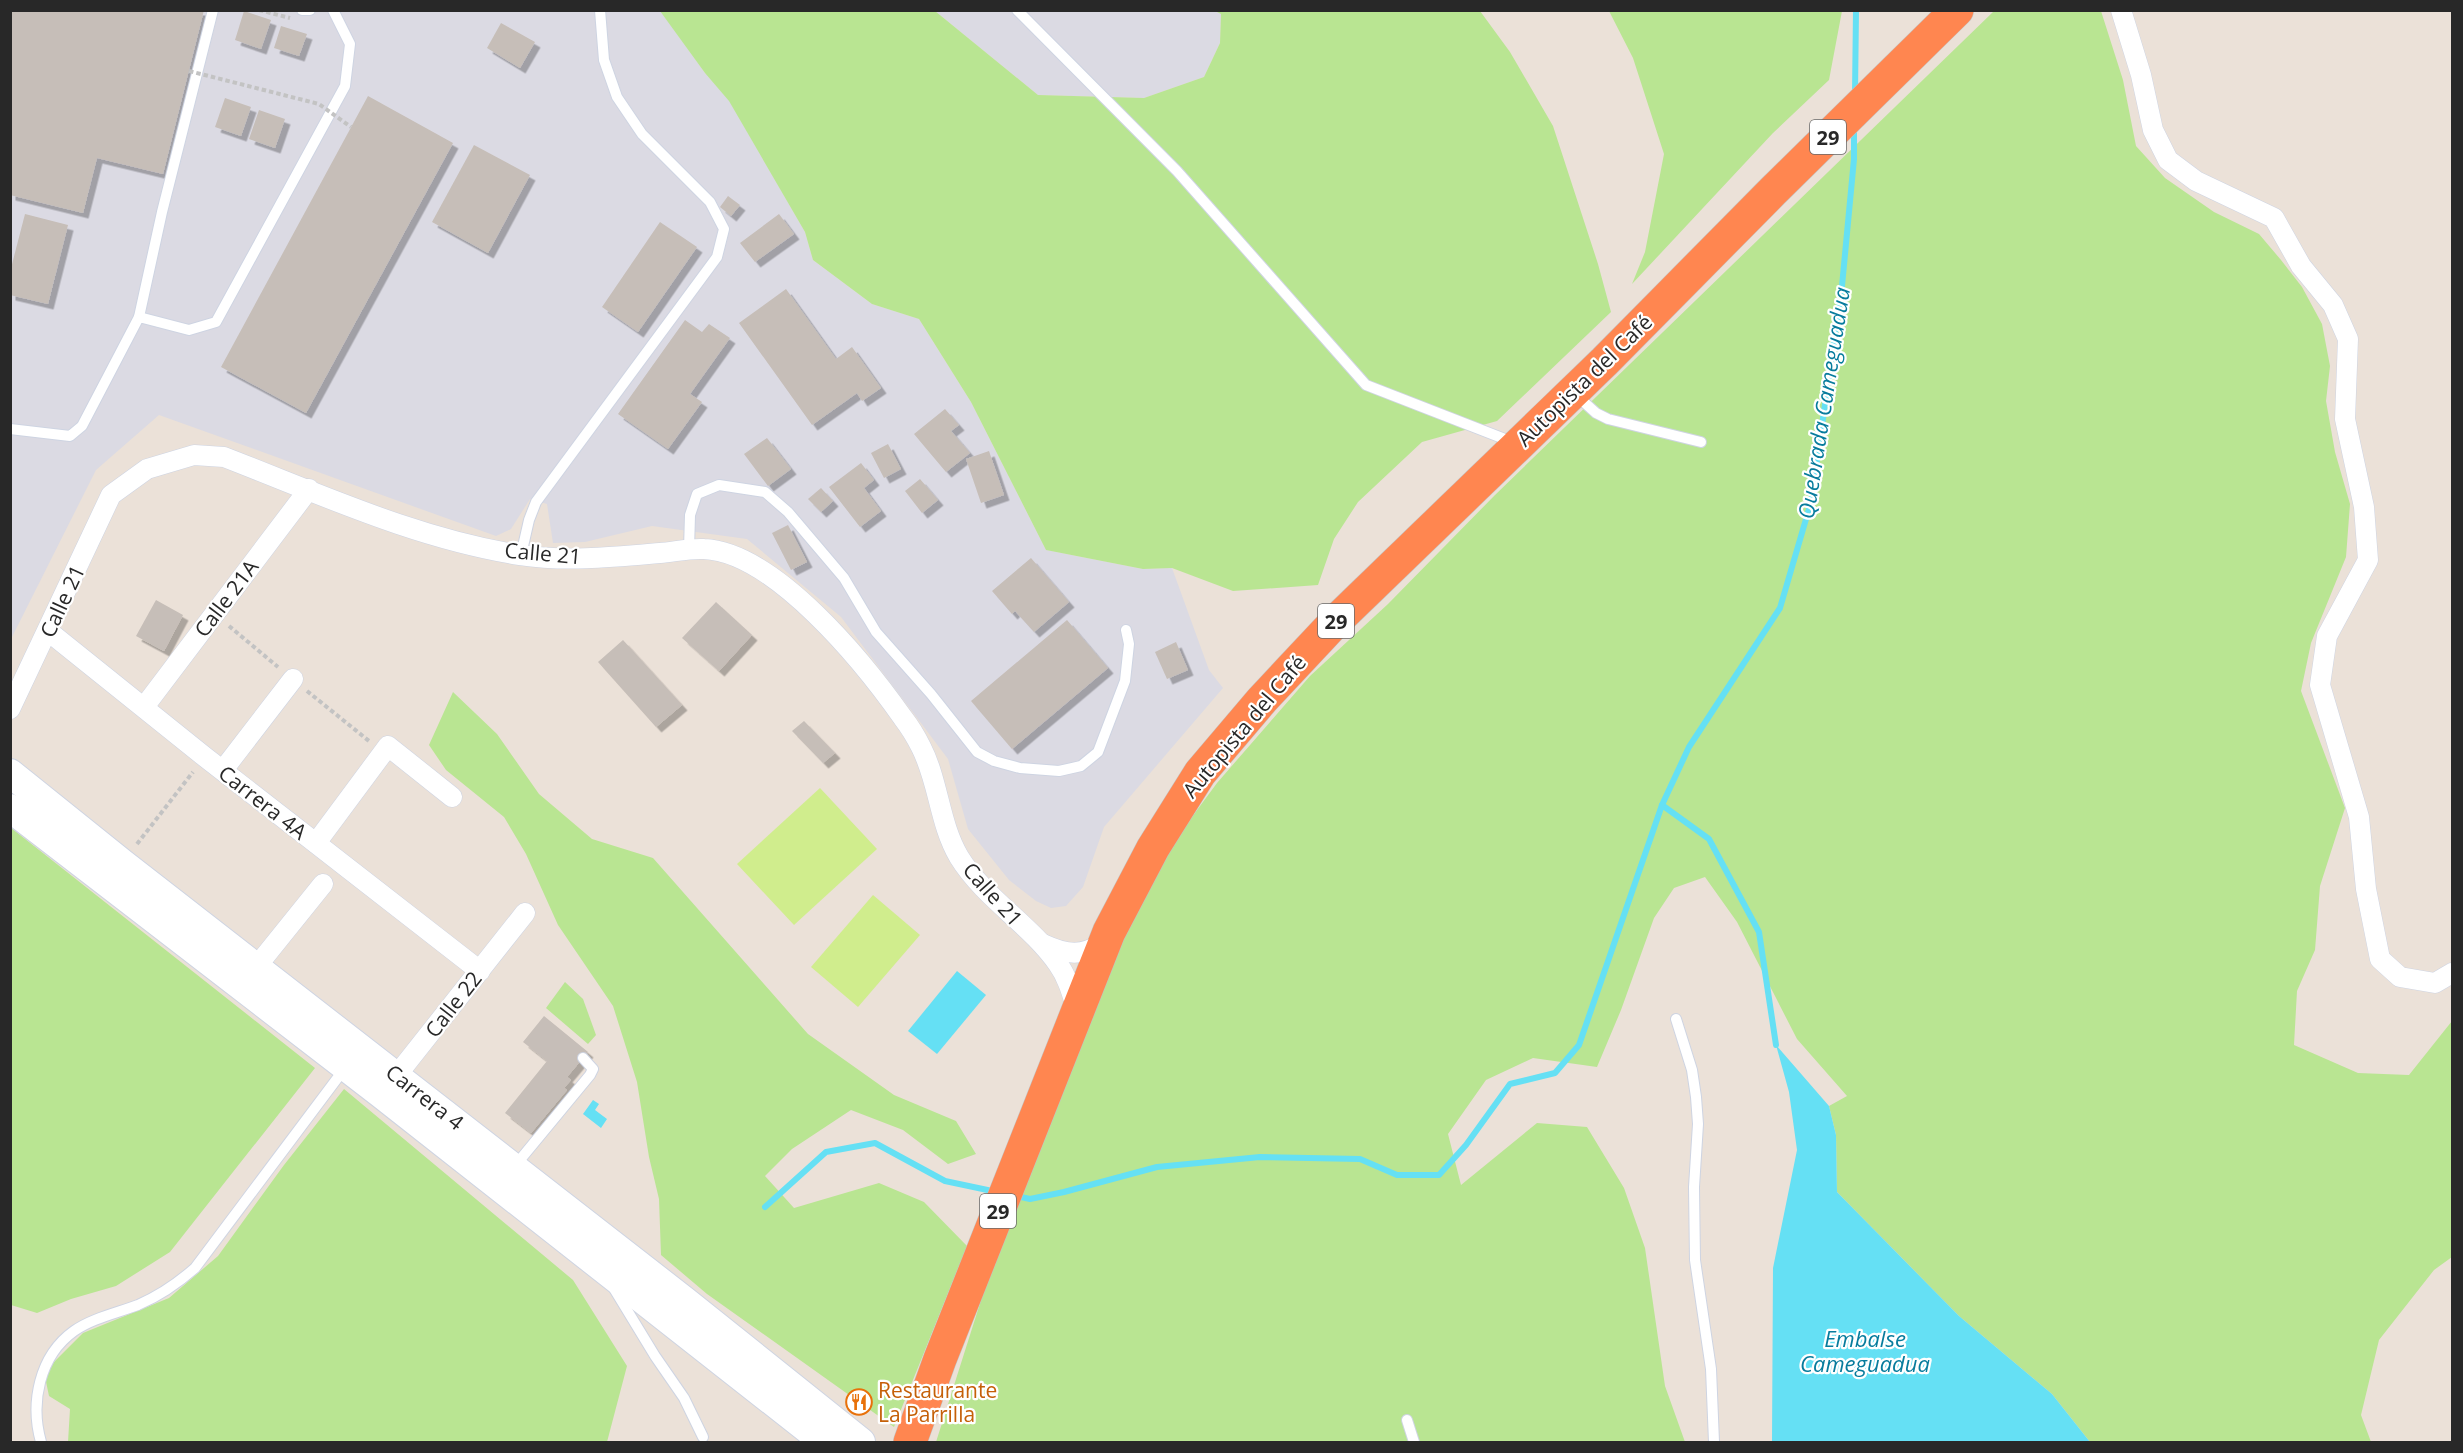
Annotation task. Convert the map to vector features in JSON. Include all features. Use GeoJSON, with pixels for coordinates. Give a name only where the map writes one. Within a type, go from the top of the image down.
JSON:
{"type":"FeatureCollection","features":[{"type":"Feature","properties":{"kind":"highway","name":"Autopista del Café"},"geometry":{"type":"LineString","coordinates":[[910,1443],[1104,942],[1174,811],[1200,773],[1336,621],[1573,392],[1957,10]]}},
{"type":"Feature","properties":{"kind":"main road","name":"Carrera 4"},"geometry":{"type":"LineString","coordinates":[[10,773],[122,863],[257,966],[389,1085],[601,1266],[831,1433]]}},
{"type":"Feature","properties":{"kind":"main road","name":"Carrera 4"},"geometry":{"type":"LineString","coordinates":[[10,808],[345,1068],[389,1085],[514,1167],[831,1433]]}},
{"type":"Feature","properties":{"kind":"main road"},"geometry":{"type":"LineString","coordinates":[[831,1433],[861,1443]]}},
{"type":"Feature","properties":{"kind":"street"},"geometry":{"type":"LineString","coordinates":[[2121,10],[2141,75],[2153,130],[2168,160],[2196,181],[2274,218],[2301,266],[2333,305],[2348,339],[2345,419],[2364,507],[2368,560],[2327,636],[2320,685],[2359,817],[2366,889],[2380,959],[2400,977],[2435,983],[2452,973]]}},
{"type":"Feature","properties":{"kind":"street","name":"Calle 21"},"geometry":{"type":"LineString","coordinates":[[10,709],[111,495],[147,469],[194,455],[224,457],[445,539],[521,555],[572,558],[627,556],[689,549],[737,556],[754,566],[811,610],[843,642],[898,711],[922,748],[948,835],[959,857],[981,887],[1058,963],[1068,981],[1077,1010]]}},
{"type":"Feature","properties":{"kind":"street","name":"Calle 21A"},"geometry":{"type":"LineString","coordinates":[[144,707],[309,489]]}},
{"type":"Feature","properties":{"kind":"street","name":"Carrera 4A"},"geometry":{"type":"LineString","coordinates":[[48,631],[205,757],[480,971]]}},
{"type":"Feature","properties":{"kind":"street"},"geometry":{"type":"LineString","coordinates":[[223,770],[293,679]]}},
{"type":"Feature","properties":{"kind":"street"},"geometry":{"type":"LineString","coordinates":[[316,843],[388,746],[452,797]]}},
{"type":"Feature","properties":{"kind":"street"},"geometry":{"type":"LineString","coordinates":[[257,966],[323,884]]}},
{"type":"Feature","properties":{"kind":"street","name":"Calle 22"},"geometry":{"type":"LineString","coordinates":[[389,1085],[525,913]]}},
{"type":"Feature","properties":{"kind":"street","name":"Calle 21"},"geometry":{"type":"LineString","coordinates":[[1038,942],[1065,952],[1078,953],[1091,951],[1104,942]]}},
{"type":"Feature","properties":{"kind":"lane"},"geometry":{"type":"LineString","coordinates":[[10,429],[70,436],[82,426],[139,317],[162,212],[213,10]]}},
{"type":"Feature","properties":{"kind":"lane"},"geometry":{"type":"LineString","coordinates":[[302,10],[310,10]]}},
{"type":"Feature","properties":{"kind":"lane"},"geometry":{"type":"LineString","coordinates":[[139,317],[189,330],[216,322],[345,86],[350,44],[333,10]]}},
{"type":"Feature","properties":{"kind":"lane"},"geometry":{"type":"LineString","coordinates":[[521,555],[529,520],[536,502],[717,257],[724,229],[710,202],[642,134],[617,97],[604,60],[600,10]]}},
{"type":"Feature","properties":{"kind":"lane"},"geometry":{"type":"LineString","coordinates":[[1017,10],[1177,171],[1366,384],[1518,444]]}},
{"type":"Feature","properties":{"kind":"lane"},"geometry":{"type":"LineString","coordinates":[[1573,392],[1596,413],[1608,418],[1701,442]]}},
{"type":"Feature","properties":{"kind":"lane"},"geometry":{"type":"LineString","coordinates":[[689,549],[690,515],[697,494],[719,485],[765,492],[788,512],[844,578],[876,632],[931,694],[976,752],[994,761],[1020,768],[1059,771],[1070,769],[1081,766],[1098,752],[1125,681],[1129,644],[1126,630]]}},
{"type":"Feature","properties":{"kind":"lane"},"geometry":{"type":"LineString","coordinates":[[1676,1019],[1690,1062],[1696,1097],[1698,1124],[1694,1187],[1695,1260],[1711,1369],[1714,1443]]}},
{"type":"Feature","properties":{"kind":"lane"},"geometry":{"type":"LineString","coordinates":[[514,1167],[590,1075],[593,1068],[583,1058]]}},
{"type":"Feature","properties":{"kind":"lane"},"geometry":{"type":"LineString","coordinates":[[41,1443],[36,1411],[39,1388],[51,1356],[61,1343],[74,1331],[92,1322],[160,1294],[195,1268],[345,1068]]}},
{"type":"Feature","properties":{"kind":"lane"},"geometry":{"type":"LineString","coordinates":[[601,1266],[649,1346],[684,1398],[703,1437]]}},
{"type":"Feature","properties":{"kind":"lane"},"geometry":{"type":"LineString","coordinates":[[1407,1420],[1414,1443]]}},
{"type":"Feature","properties":{"kind":"path"},"geometry":{"type":"LineString","coordinates":[[189,71],[320,104],[351,127]]}},
{"type":"Feature","properties":{"kind":"path"},"geometry":{"type":"LineString","coordinates":[[122,863],[205,757]]}},
{"type":"Feature","properties":{"kind":"shaded area"},"geometry":{"type":"Polygon","coordinates":[[[660,10],[705,73],[729,100],[805,232],[813,260],[872,304],[919,319],[971,402],[1046,550],[1143,569],[1172,568],[1209,670],[1223,688],[1104,827],[1083,887],[1066,906],[1051,908],[1036,901],[1009,880],[968,829],[948,759],[841,617],[747,539],[652,526],[585,542],[553,543],[547,504],[530,499],[511,529],[496,536],[159,415],[96,470],[11,639],[11,11],[660,10]]]}},
{"type":"Feature","properties":{"kind":"shaded area"},"geometry":{"type":"Polygon","coordinates":[[[935,11],[1215,11],[1221,14],[1220,43],[1204,77],[1144,98],[1038,95],[935,11]]]}},
{"type":"Feature","properties":{"kind":"green space"},"geometry":{"type":"Polygon","coordinates":[[[660,11],[935,11],[1038,95],[1144,98],[1204,77],[1220,43],[1221,14],[1215,11],[1480,11],[1510,52],[1553,126],[1598,264],[1611,312],[1497,421],[1422,442],[1358,502],[1334,539],[1318,585],[1233,591],[1172,568],[1143,569],[1046,550],[971,402],[919,319],[872,304],[813,260],[805,232],[729,101],[705,73],[660,11]]]}},
{"type":"Feature","properties":{"kind":"green space"},"geometry":{"type":"Polygon","coordinates":[[[1609,11],[1842,11],[1829,80],[1773,133],[1632,284],[1645,252],[1664,154],[1633,58],[1609,11]]]}},
{"type":"Feature","properties":{"kind":"green space"},"geometry":{"type":"Polygon","coordinates":[[[1994,11],[2101,11],[2123,80],[2136,146],[2165,178],[2214,212],[2259,234],[2302,287],[2322,324],[2330,366],[2326,401],[2335,452],[2350,504],[2346,557],[2311,643],[2301,691],[2345,808],[2320,886],[2315,950],[2297,991],[2294,1045],[2358,1073],[2409,1075],[2452,1021],[2452,1257],[2434,1270],[2379,1340],[2361,1415],[2371,1442],[2090,1442],[2052,1394],[1959,1316],[1837,1192],[1836,1135],[1829,1106],[1847,1096],[1797,1039],[1737,922],[1705,877],[1674,888],[1654,918],[1621,1010],[1597,1067],[1533,1058],[1486,1080],[1448,1134],[1461,1185],[1537,1123],[1587,1127],[1624,1188],[1645,1248],[1665,1386],[1685,1442],[936,1442],[983,1294],[1108,967],[1158,863],[1217,783],[1310,676],[1388,604],[1495,495],[1994,11]]]}},
{"type":"Feature","properties":{"kind":"green space"},"geometry":{"type":"Polygon","coordinates":[[[453,692],[497,734],[539,794],[592,839],[653,858],[808,1034],[894,1095],[956,1121],[976,1154],[948,1164],[903,1130],[851,1110],[792,1149],[765,1176],[794,1208],[879,1183],[924,1202],[967,1246],[894,1427],[707,1294],[661,1255],[659,1199],[649,1157],[637,1082],[613,1006],[558,925],[526,854],[504,817],[446,770],[429,745],[453,692]]]}},
{"type":"Feature","properties":{"kind":"green space"},"geometry":{"type":"Polygon","coordinates":[[[820,788],[877,849],[794,925],[737,864],[820,788]]]}},
{"type":"Feature","properties":{"kind":"green space"},"geometry":{"type":"Polygon","coordinates":[[[10,827],[315,1068],[170,1252],[116,1286],[71,1299],[37,1313],[11,1305],[10,827]]]}},
{"type":"Feature","properties":{"kind":"green space"},"geometry":{"type":"Polygon","coordinates":[[[873,895],[920,935],[858,1007],[811,967],[873,895]]]}},
{"type":"Feature","properties":{"kind":"green space"},"geometry":{"type":"Polygon","coordinates":[[[565,982],[583,999],[596,1035],[588,1044],[546,1008],[565,982]]]}},
{"type":"Feature","properties":{"kind":"green space"},"geometry":{"type":"Polygon","coordinates":[[[344,1089],[573,1280],[627,1366],[607,1442],[68,1442],[70,1409],[49,1396],[44,1372],[83,1333],[169,1298],[218,1256],[284,1165],[344,1089]]]}},
{"type":"Feature","properties":{"kind":"water"},"geometry":{"type":"Polygon","coordinates":[[[957,971],[986,995],[937,1054],[908,1031],[957,971]]]}},
{"type":"Feature","properties":{"kind":"water","name":"Embalse Cameguadua"},"geometry":{"type":"Polygon","coordinates":[[[1776,1045],[1829,1106],[1836,1135],[1837,1192],[1959,1316],[2052,1394],[2090,1442],[1772,1442],[1773,1268],[1797,1150],[1789,1092],[1776,1045]]]}},
{"type":"Feature","properties":{"kind":"water"},"geometry":{"type":"Polygon","coordinates":[[[593,1100],[599,1104],[595,1110],[607,1119],[601,1128],[583,1114],[593,1100]]]}},
{"type":"Feature","properties":{"kind":"building"},"geometry":{"type":"Polygon","coordinates":[[[10,10],[204,10],[163,174],[97,158],[83,213],[10,195],[10,10]]]}},
{"type":"Feature","properties":{"kind":"building"},"geometry":{"type":"Polygon","coordinates":[[[244,11],[271,20],[261,49],[235,40],[244,11]]]}},
{"type":"Feature","properties":{"kind":"building"},"geometry":{"type":"Polygon","coordinates":[[[501,23],[535,42],[520,68],[487,48],[501,23]]]}},
{"type":"Feature","properties":{"kind":"building"},"geometry":{"type":"Polygon","coordinates":[[[281,26],[307,34],[299,56],[274,48],[281,26]]]}},
{"type":"Feature","properties":{"kind":"building"},"geometry":{"type":"Polygon","coordinates":[[[368,96],[453,143],[306,413],[221,367],[368,96]]]}},
{"type":"Feature","properties":{"kind":"building"},"geometry":{"type":"Polygon","coordinates":[[[225,98],[251,107],[241,136],[215,127],[225,98]]]}},
{"type":"Feature","properties":{"kind":"building"},"geometry":{"type":"Polygon","coordinates":[[[259,110],[285,119],[275,148],[249,139],[259,110]]]}},
{"type":"Feature","properties":{"kind":"building"},"geometry":{"type":"Polygon","coordinates":[[[474,145],[530,175],[488,253],[432,222],[474,145]]]}},
{"type":"Feature","properties":{"kind":"building"},"geometry":{"type":"Polygon","coordinates":[[[728,196],[740,205],[731,216],[720,207],[728,196]]]}},
{"type":"Feature","properties":{"kind":"building"},"geometry":{"type":"Polygon","coordinates":[[[25,214],[68,225],[48,304],[10,295],[10,272],[25,214]]]}},
{"type":"Feature","properties":{"kind":"building"},"geometry":{"type":"Polygon","coordinates":[[[779,214],[794,234],[755,262],[740,243],[779,214]]]}},
{"type":"Feature","properties":{"kind":"building"},"geometry":{"type":"Polygon","coordinates":[[[660,222],[697,247],[638,332],[602,307],[660,222]]]}},
{"type":"Feature","properties":{"kind":"building"},"geometry":{"type":"Polygon","coordinates":[[[786,289],[836,359],[852,347],[881,388],[862,401],[857,393],[812,425],[739,323],[786,289]]]}},
{"type":"Feature","properties":{"kind":"building"},"geometry":{"type":"Polygon","coordinates":[[[685,320],[702,332],[709,324],[730,338],[690,394],[702,402],[668,449],[618,414],[685,320]]]}},
{"type":"Feature","properties":{"kind":"building"},"geometry":{"type":"Polygon","coordinates":[[[945,409],[959,425],[951,431],[970,453],[946,472],[914,434],[945,409]]]}},
{"type":"Feature","properties":{"kind":"building"},"geometry":{"type":"Polygon","coordinates":[[[767,438],[791,469],[768,486],[744,454],[767,438]]]}},
{"type":"Feature","properties":{"kind":"building"},"geometry":{"type":"Polygon","coordinates":[[[888,444],[901,469],[884,478],[871,453],[888,444]]]}},
{"type":"Feature","properties":{"kind":"building"},"geometry":{"type":"Polygon","coordinates":[[[989,451],[1004,495],[981,503],[966,459],[989,451]]]}},
{"type":"Feature","properties":{"kind":"building"},"geometry":{"type":"Polygon","coordinates":[[[861,463],[874,480],[864,488],[881,511],[860,527],[829,487],[861,463]]]}},
{"type":"Feature","properties":{"kind":"building"},"geometry":{"type":"Polygon","coordinates":[[[920,479],[938,500],[922,513],[905,491],[920,479]]]}},
{"type":"Feature","properties":{"kind":"building"},"geometry":{"type":"Polygon","coordinates":[[[821,488],[833,501],[821,512],[808,499],[821,488]]]}},
{"type":"Feature","properties":{"kind":"building"},"geometry":{"type":"Polygon","coordinates":[[[788,525],[807,562],[791,570],[772,533],[788,525]]]}},
{"type":"Feature","properties":{"kind":"building"},"geometry":{"type":"Polygon","coordinates":[[[1031,558],[1069,602],[1034,632],[1015,611],[1012,614],[992,591],[1031,558]]]}},
{"type":"Feature","properties":{"kind":"building"},"geometry":{"type":"Polygon","coordinates":[[[156,600],[183,615],[164,651],[136,636],[156,600]]]}},
{"type":"Feature","properties":{"kind":"building"},"geometry":{"type":"Polygon","coordinates":[[[716,602],[752,635],[719,671],[682,638],[716,602]]]}},
{"type":"Feature","properties":{"kind":"building"},"geometry":{"type":"Polygon","coordinates":[[[1067,620],[1108,668],[1012,749],[971,701],[1067,620]]]}},
{"type":"Feature","properties":{"kind":"building"},"geometry":{"type":"Polygon","coordinates":[[[623,640],[682,705],[656,727],[598,662],[623,640]]]}},
{"type":"Feature","properties":{"kind":"building"},"geometry":{"type":"Polygon","coordinates":[[[1176,642],[1188,670],[1167,679],[1155,652],[1176,642]]]}},
{"type":"Feature","properties":{"kind":"building"},"geometry":{"type":"Polygon","coordinates":[[[804,721],[835,753],[823,763],[792,731],[804,721]]]}},
{"type":"Feature","properties":{"kind":"building"},"geometry":{"type":"Polygon","coordinates":[[[544,1016],[588,1052],[567,1077],[571,1080],[564,1088],[567,1090],[531,1133],[505,1113],[547,1061],[523,1042],[544,1016]]]}},
{"type":"Feature","properties":{"kind":"waterway","name":"Quebrada Cameguadua"},"geometry":{"type":"LineString","coordinates":[[1855,94],[1856,10]]}},
{"type":"Feature","properties":{"kind":"waterway"},"geometry":{"type":"LineString","coordinates":[[1016,1196],[1030,1199],[1157,1167],[1260,1157],[1360,1159],[1397,1175],[1439,1175],[1466,1145],[1510,1084],[1555,1073],[1579,1045],[1662,805],[1689,747],[1780,608],[1811,502],[1842,286],[1854,159],[1854,128]]}},
{"type":"Feature","properties":{"kind":"waterway","name":"Quebrada Cameguadua"},"geometry":{"type":"LineString","coordinates":[[1662,805],[1709,839],[1759,932],[1776,1045]]}},
{"type":"Feature","properties":{"kind":"waterway"},"geometry":{"type":"LineString","coordinates":[[765,1207],[826,1152],[875,1143],[945,1181],[997,1192]]}},
{"type":"Feature","properties":{"kind":"place","name":"Restaurante La Parrilla"},"geometry":{"type":"Point","coordinates":[859,1402]}}]}
